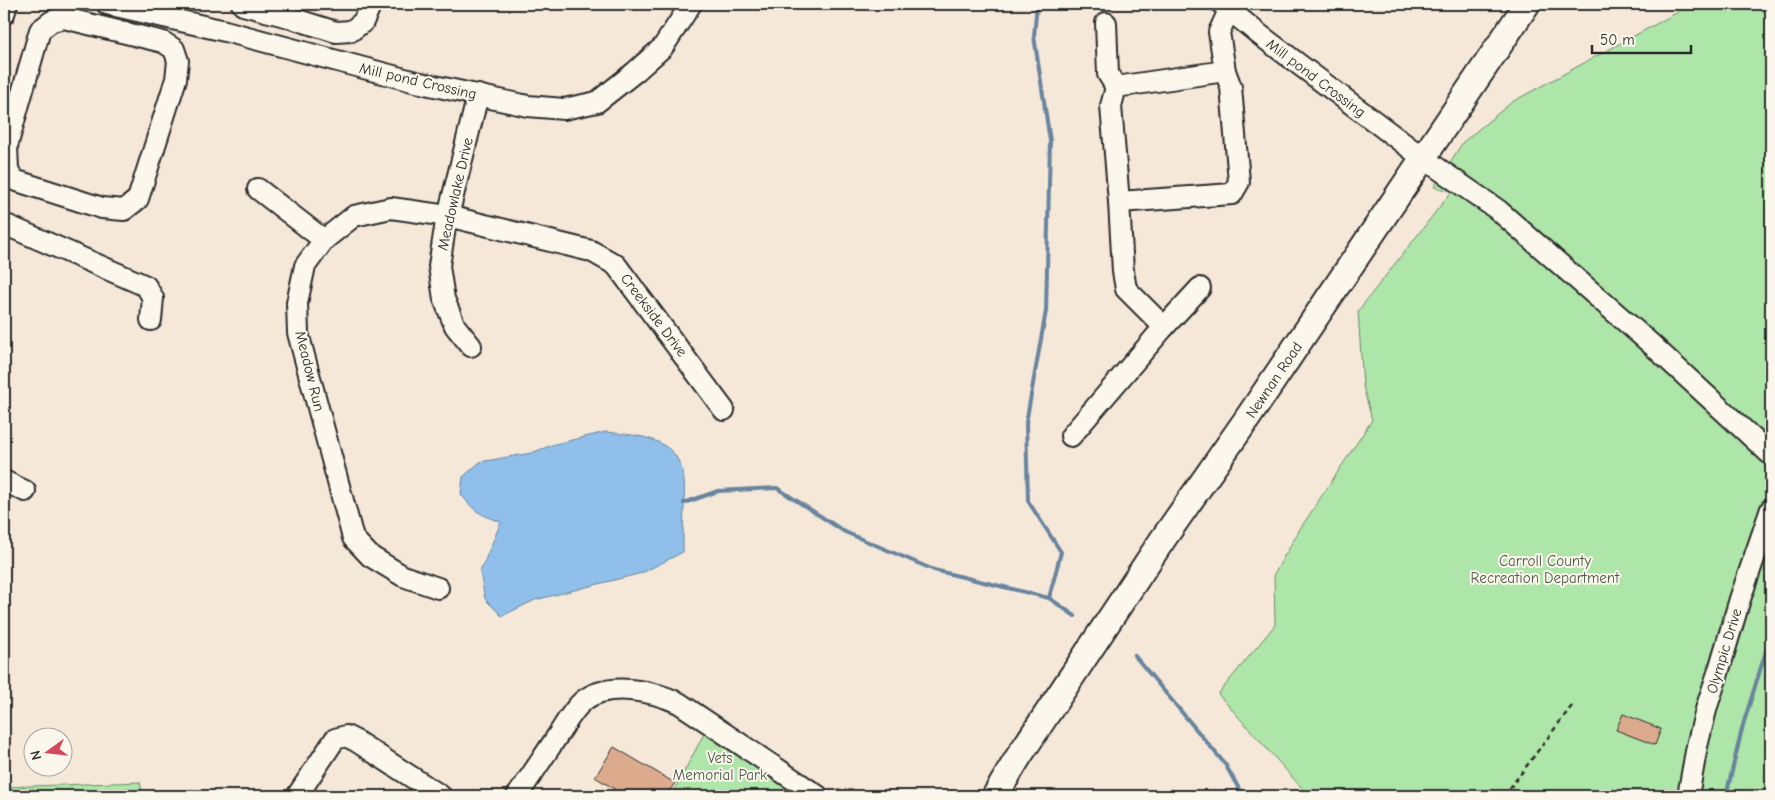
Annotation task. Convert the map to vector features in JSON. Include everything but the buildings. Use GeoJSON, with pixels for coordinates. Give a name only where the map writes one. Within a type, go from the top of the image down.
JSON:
{"type":"FeatureCollection","features":[{"type":"Feature","properties":{"kind":"main road","name":"Newnan Road"},"geometry":{"type":"LineString","coordinates":[[996,796],[1019,756],[1163,539],[1253,411],[1527,4]]}},
{"type":"Feature","properties":{"kind":"main road","name":"Newnan Road"},"geometry":{"type":"LineString","coordinates":[[985,796],[1019,756]]}},
{"type":"Feature","properties":{"kind":"street"},"geometry":{"type":"LineString","coordinates":[[4,14],[7,4]]}},
{"type":"Feature","properties":{"kind":"street"},"geometry":{"type":"LineString","coordinates":[[242,4],[243,6],[292,18],[336,32],[351,32],[363,22],[371,4]]}},
{"type":"Feature","properties":{"kind":"street","name":"Mill pond Crossing"},"geometry":{"type":"LineString","coordinates":[[116,5],[416,82],[528,106],[564,109],[596,102],[663,47],[691,4]]}},
{"type":"Feature","properties":{"kind":"street","name":"Mill pond Crossing"},"geometry":{"type":"LineString","coordinates":[[1207,4],[1227,6],[1423,158],[1498,210],[1652,344],[1771,455]]}},
{"type":"Feature","properties":{"kind":"street"},"geometry":{"type":"LineString","coordinates":[[116,5],[121,31]]}},
{"type":"Feature","properties":{"kind":"street"},"geometry":{"type":"LineString","coordinates":[[1120,202],[1232,194],[1239,182],[1232,87],[1225,71],[1219,32],[1227,6]]}},
{"type":"Feature","properties":{"kind":"street"},"geometry":{"type":"LineString","coordinates":[[64,18],[121,31],[163,42],[174,49],[178,61],[176,79],[138,199],[124,210],[102,208],[14,180],[8,170],[7,146],[40,30],[52,21],[64,18]]}},
{"type":"Feature","properties":{"kind":"street"},"geometry":{"type":"LineString","coordinates":[[284,47],[292,18]]}},
{"type":"Feature","properties":{"kind":"street"},"geometry":{"type":"LineString","coordinates":[[1106,24],[1108,74],[1116,87],[1111,106],[1120,202],[1122,271],[1126,289],[1164,327]]}},
{"type":"Feature","properties":{"kind":"street"},"geometry":{"type":"LineString","coordinates":[[1116,87],[1225,71]]}},
{"type":"Feature","properties":{"kind":"street","name":"Meadowlake Drive"},"geometry":{"type":"LineString","coordinates":[[471,346],[455,326],[444,300],[439,266],[448,216],[478,95]]}},
{"type":"Feature","properties":{"kind":"street"},"geometry":{"type":"LineString","coordinates":[[258,189],[324,240]]}},
{"type":"Feature","properties":{"kind":"street","name":"Meadow Run"},"geometry":{"type":"LineString","coordinates":[[438,588],[403,576],[370,556],[353,538],[298,333],[297,303],[306,266],[324,240],[354,216],[391,208],[448,216]]}},
{"type":"Feature","properties":{"kind":"street","name":"Creekside Drive"},"geometry":{"type":"LineString","coordinates":[[448,216],[591,252],[616,264],[724,410]]}},
{"type":"Feature","properties":{"kind":"street"},"geometry":{"type":"LineString","coordinates":[[4,224],[146,286],[153,298],[151,320]]}},
{"type":"Feature","properties":{"kind":"street"},"geometry":{"type":"LineString","coordinates":[[1071,436],[1164,327],[1200,288]]}},
{"type":"Feature","properties":{"kind":"street"},"geometry":{"type":"LineString","coordinates":[[4,481],[25,491]]}},
{"type":"Feature","properties":{"kind":"street","name":"Olympic Drive"},"geometry":{"type":"LineString","coordinates":[[1688,796],[1697,746],[1707,706],[1740,599],[1771,508]]}},
{"type":"Feature","properties":{"kind":"street"},"geometry":{"type":"LineString","coordinates":[[517,796],[568,720],[584,701],[607,692],[636,690],[656,693],[679,702],[818,796]]}},
{"type":"Feature","properties":{"kind":"street"},"geometry":{"type":"LineString","coordinates":[[297,796],[335,739],[346,736],[441,796]]}},
{"type":"Feature","properties":{"kind":"path"},"geometry":{"type":"LineString","coordinates":[[1504,796],[1574,703]]}},
{"type":"Feature","properties":{"kind":"green space","name":"Carroll County Recreation Department"},"geometry":{"type":"Polygon","coordinates":[[[1693,4],[1765,4],[1771,10],[1771,796],[1309,796],[1218,694],[1275,625],[1274,574],[1300,529],[1372,420],[1363,386],[1358,311],[1452,191],[1434,187],[1463,142],[1512,102],[1693,4]]]}},
{"type":"Feature","properties":{"kind":"green space","name":"Vets Memorial Park"},"geometry":{"type":"Polygon","coordinates":[[[705,732],[807,796],[671,796],[705,732]]]}},
{"type":"Feature","properties":{"kind":"green space"},"geometry":{"type":"Polygon","coordinates":[[[140,782],[143,796],[4,796],[4,787],[140,782]]]}},
{"type":"Feature","properties":{"kind":"water"},"geometry":{"type":"Polygon","coordinates":[[[606,432],[635,435],[656,441],[670,450],[676,457],[683,473],[684,482],[683,552],[642,573],[535,600],[502,616],[485,599],[480,572],[501,522],[478,512],[470,505],[461,494],[463,477],[480,462],[531,453],[555,444],[606,432]]]}},
{"type":"Feature","properties":{"kind":"waterway"},"geometry":{"type":"LineString","coordinates":[[1037,4],[1034,36],[1050,141],[1046,311],[1026,423],[1028,501],[1061,552],[1049,598]]}},
{"type":"Feature","properties":{"kind":"waterway"},"geometry":{"type":"LineString","coordinates":[[684,503],[718,491],[777,488],[845,532],[934,570],[1049,598],[1075,616]]}},
{"type":"Feature","properties":{"kind":"waterway"},"geometry":{"type":"LineString","coordinates":[[1726,796],[1743,725],[1771,635]]}},
{"type":"Feature","properties":{"kind":"waterway"},"geometry":{"type":"LineString","coordinates":[[1134,655],[1225,764],[1243,796]]}}]}
